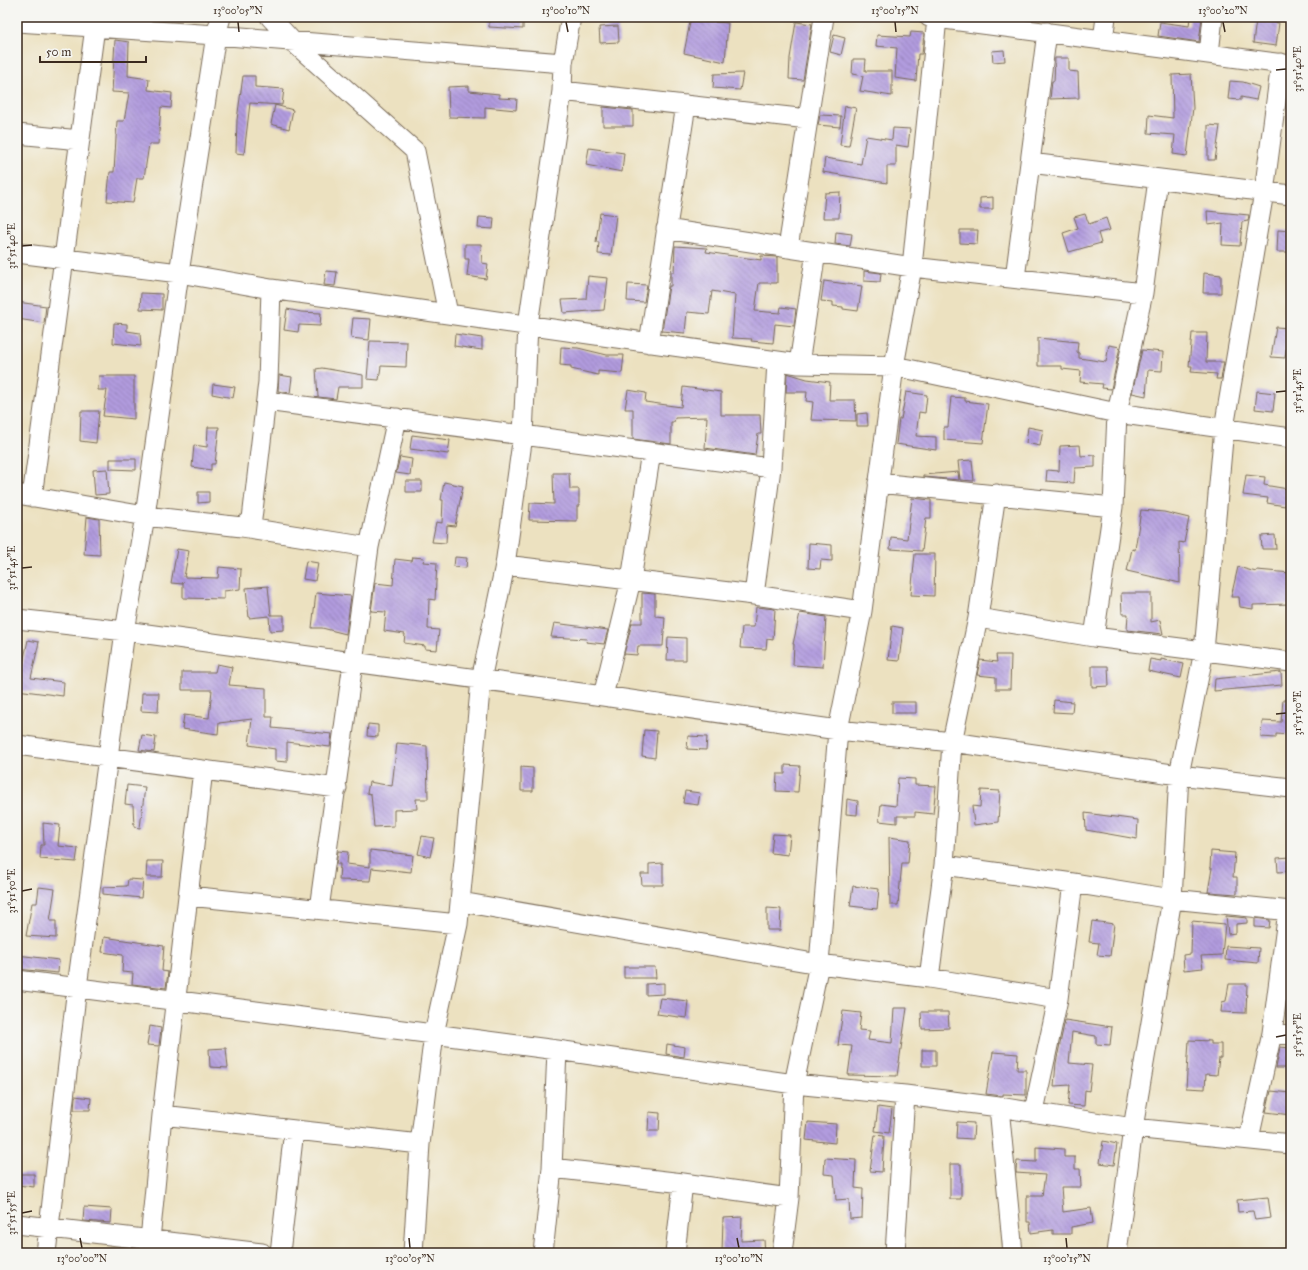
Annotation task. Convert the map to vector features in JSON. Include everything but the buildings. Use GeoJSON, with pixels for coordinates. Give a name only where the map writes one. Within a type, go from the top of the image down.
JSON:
{"type":"FeatureCollection","features":[{"type":"Feature","properties":{"kind":"street"},"geometry":{"type":"LineString","coordinates":[[46,1253],[77,987],[125,631],[145,516],[179,273],[216,35],[221,17]]}},
{"type":"Feature","properties":{"kind":"street"},"geometry":{"type":"LineString","coordinates":[[270,17],[293,42],[415,151],[448,314]]}},
{"type":"Feature","properties":{"kind":"street"},"geometry":{"type":"LineString","coordinates":[[413,1253],[420,1144],[434,1034],[458,924],[461,902],[481,680],[506,565],[523,435],[528,325],[562,91],[563,63],[571,17]]}},
{"type":"Feature","properties":{"kind":"street"},"geometry":{"type":"LineString","coordinates":[[788,248],[824,17]]}},
{"type":"Feature","properties":{"kind":"street"},"geometry":{"type":"LineString","coordinates":[[782,1253],[789,1198],[794,1084],[819,964],[838,730],[862,611],[894,366],[912,268],[933,17],[997,21],[1047,32],[1286,64],[1224,428],[1204,651],[1179,775],[1172,899],[1133,1128],[1117,1253]]}},
{"type":"Feature","properties":{"kind":"street"},"geometry":{"type":"LineString","coordinates":[[1103,40],[1106,17]]}},
{"type":"Feature","properties":{"kind":"street"},"geometry":{"type":"LineString","coordinates":[[1209,54],[1213,17]]}},
{"type":"Feature","properties":{"kind":"street"},"geometry":{"type":"LineString","coordinates":[[17,22],[216,35],[563,63]]}},
{"type":"Feature","properties":{"kind":"street"},"geometry":{"type":"LineString","coordinates":[[95,27],[64,259],[25,496],[145,516],[242,527],[369,547]]}},
{"type":"Feature","properties":{"kind":"street"},"geometry":{"type":"LineString","coordinates":[[1015,278],[1047,32]]}},
{"type":"Feature","properties":{"kind":"street"},"geometry":{"type":"LineString","coordinates":[[562,91],[808,119]]}},
{"type":"Feature","properties":{"kind":"street"},"geometry":{"type":"LineString","coordinates":[[649,343],[686,105]]}},
{"type":"Feature","properties":{"kind":"street"},"geometry":{"type":"LineString","coordinates":[[17,134],[80,140]]}},
{"type":"Feature","properties":{"kind":"street"},"geometry":{"type":"LineString","coordinates":[[1030,163],[1291,195]]}},
{"type":"Feature","properties":{"kind":"street"},"geometry":{"type":"LineString","coordinates":[[1094,637],[1113,507],[1117,413],[1143,293],[1158,179]]}},
{"type":"Feature","properties":{"kind":"street"},"geometry":{"type":"LineString","coordinates":[[666,229],[912,268],[1143,293]]}},
{"type":"Feature","properties":{"kind":"street"},"geometry":{"type":"LineString","coordinates":[[800,364],[816,252]]}},
{"type":"Feature","properties":{"kind":"street"},"geometry":{"type":"LineString","coordinates":[[17,253],[179,273],[271,289],[800,364],[894,366],[1117,413],[1291,438]]}},
{"type":"Feature","properties":{"kind":"street"},"geometry":{"type":"LineString","coordinates":[[242,527],[252,519],[268,382],[271,289]]}},
{"type":"Feature","properties":{"kind":"street"},"geometry":{"type":"LineString","coordinates":[[754,595],[771,468],[777,361]]}},
{"type":"Feature","properties":{"kind":"street"},"geometry":{"type":"LineString","coordinates":[[266,401],[771,468]]}},
{"type":"Feature","properties":{"kind":"street"},"geometry":{"type":"LineString","coordinates":[[318,909],[337,788],[369,547],[397,418]]}},
{"type":"Feature","properties":{"kind":"street"},"geometry":{"type":"LineString","coordinates":[[603,696],[631,580],[651,452]]}},
{"type":"Feature","properties":{"kind":"street"},"geometry":{"type":"LineString","coordinates":[[878,483],[1113,507]]}},
{"type":"Feature","properties":{"kind":"street"},"geometry":{"type":"LineString","coordinates":[[929,978],[944,866],[952,742],[978,618],[996,494]]}},
{"type":"Feature","properties":{"kind":"street"},"geometry":{"type":"LineString","coordinates":[[506,565],[754,595],[862,611]]}},
{"type":"Feature","properties":{"kind":"street"},"geometry":{"type":"LineString","coordinates":[[978,618],[1094,637],[1291,662]]}},
{"type":"Feature","properties":{"kind":"street"},"geometry":{"type":"LineString","coordinates":[[17,619],[125,631],[603,696],[838,730],[952,742],[1179,775],[1291,788]]}},
{"type":"Feature","properties":{"kind":"street"},"geometry":{"type":"LineString","coordinates":[[17,745],[109,756],[337,788]]}},
{"type":"Feature","properties":{"kind":"street"},"geometry":{"type":"LineString","coordinates":[[150,1240],[162,1116],[177,1001],[203,770]]}},
{"type":"Feature","properties":{"kind":"street"},"geometry":{"type":"LineString","coordinates":[[944,866],[1073,882],[1172,899],[1289,911],[1272,1033],[1249,1139]]}},
{"type":"Feature","properties":{"kind":"street"},"geometry":{"type":"LineString","coordinates":[[1034,1111],[1058,999],[1073,882]]}},
{"type":"Feature","properties":{"kind":"street"},"geometry":{"type":"LineString","coordinates":[[189,896],[458,924]]}},
{"type":"Feature","properties":{"kind":"street"},"geometry":{"type":"LineString","coordinates":[[461,902],[819,964],[929,978],[1058,999]]}},
{"type":"Feature","properties":{"kind":"street"},"geometry":{"type":"LineString","coordinates":[[17,980],[557,1050],[794,1084],[905,1095],[1034,1111],[1133,1128],[1291,1144]]}},
{"type":"Feature","properties":{"kind":"street"},"geometry":{"type":"LineString","coordinates":[[1272,1033],[1291,1035]]}},
{"type":"Feature","properties":{"kind":"street"},"geometry":{"type":"LineString","coordinates":[[542,1253],[552,1168],[557,1050]]}},
{"type":"Feature","properties":{"kind":"street"},"geometry":{"type":"LineString","coordinates":[[895,1253],[905,1095]]}},
{"type":"Feature","properties":{"kind":"street"},"geometry":{"type":"LineString","coordinates":[[999,1107],[1013,1253]]}},
{"type":"Feature","properties":{"kind":"street"},"geometry":{"type":"LineString","coordinates":[[162,1116],[420,1144]]}},
{"type":"Feature","properties":{"kind":"street"},"geometry":{"type":"LineString","coordinates":[[280,1253],[294,1130]]}},
{"type":"Feature","properties":{"kind":"street"},"geometry":{"type":"LineString","coordinates":[[552,1168],[683,1183],[789,1198]]}},
{"type":"Feature","properties":{"kind":"street"},"geometry":{"type":"LineString","coordinates":[[675,1253],[683,1183]]}},
{"type":"Feature","properties":{"kind":"street"},"geometry":{"type":"LineString","coordinates":[[17,1224],[262,1253]]}}]}
